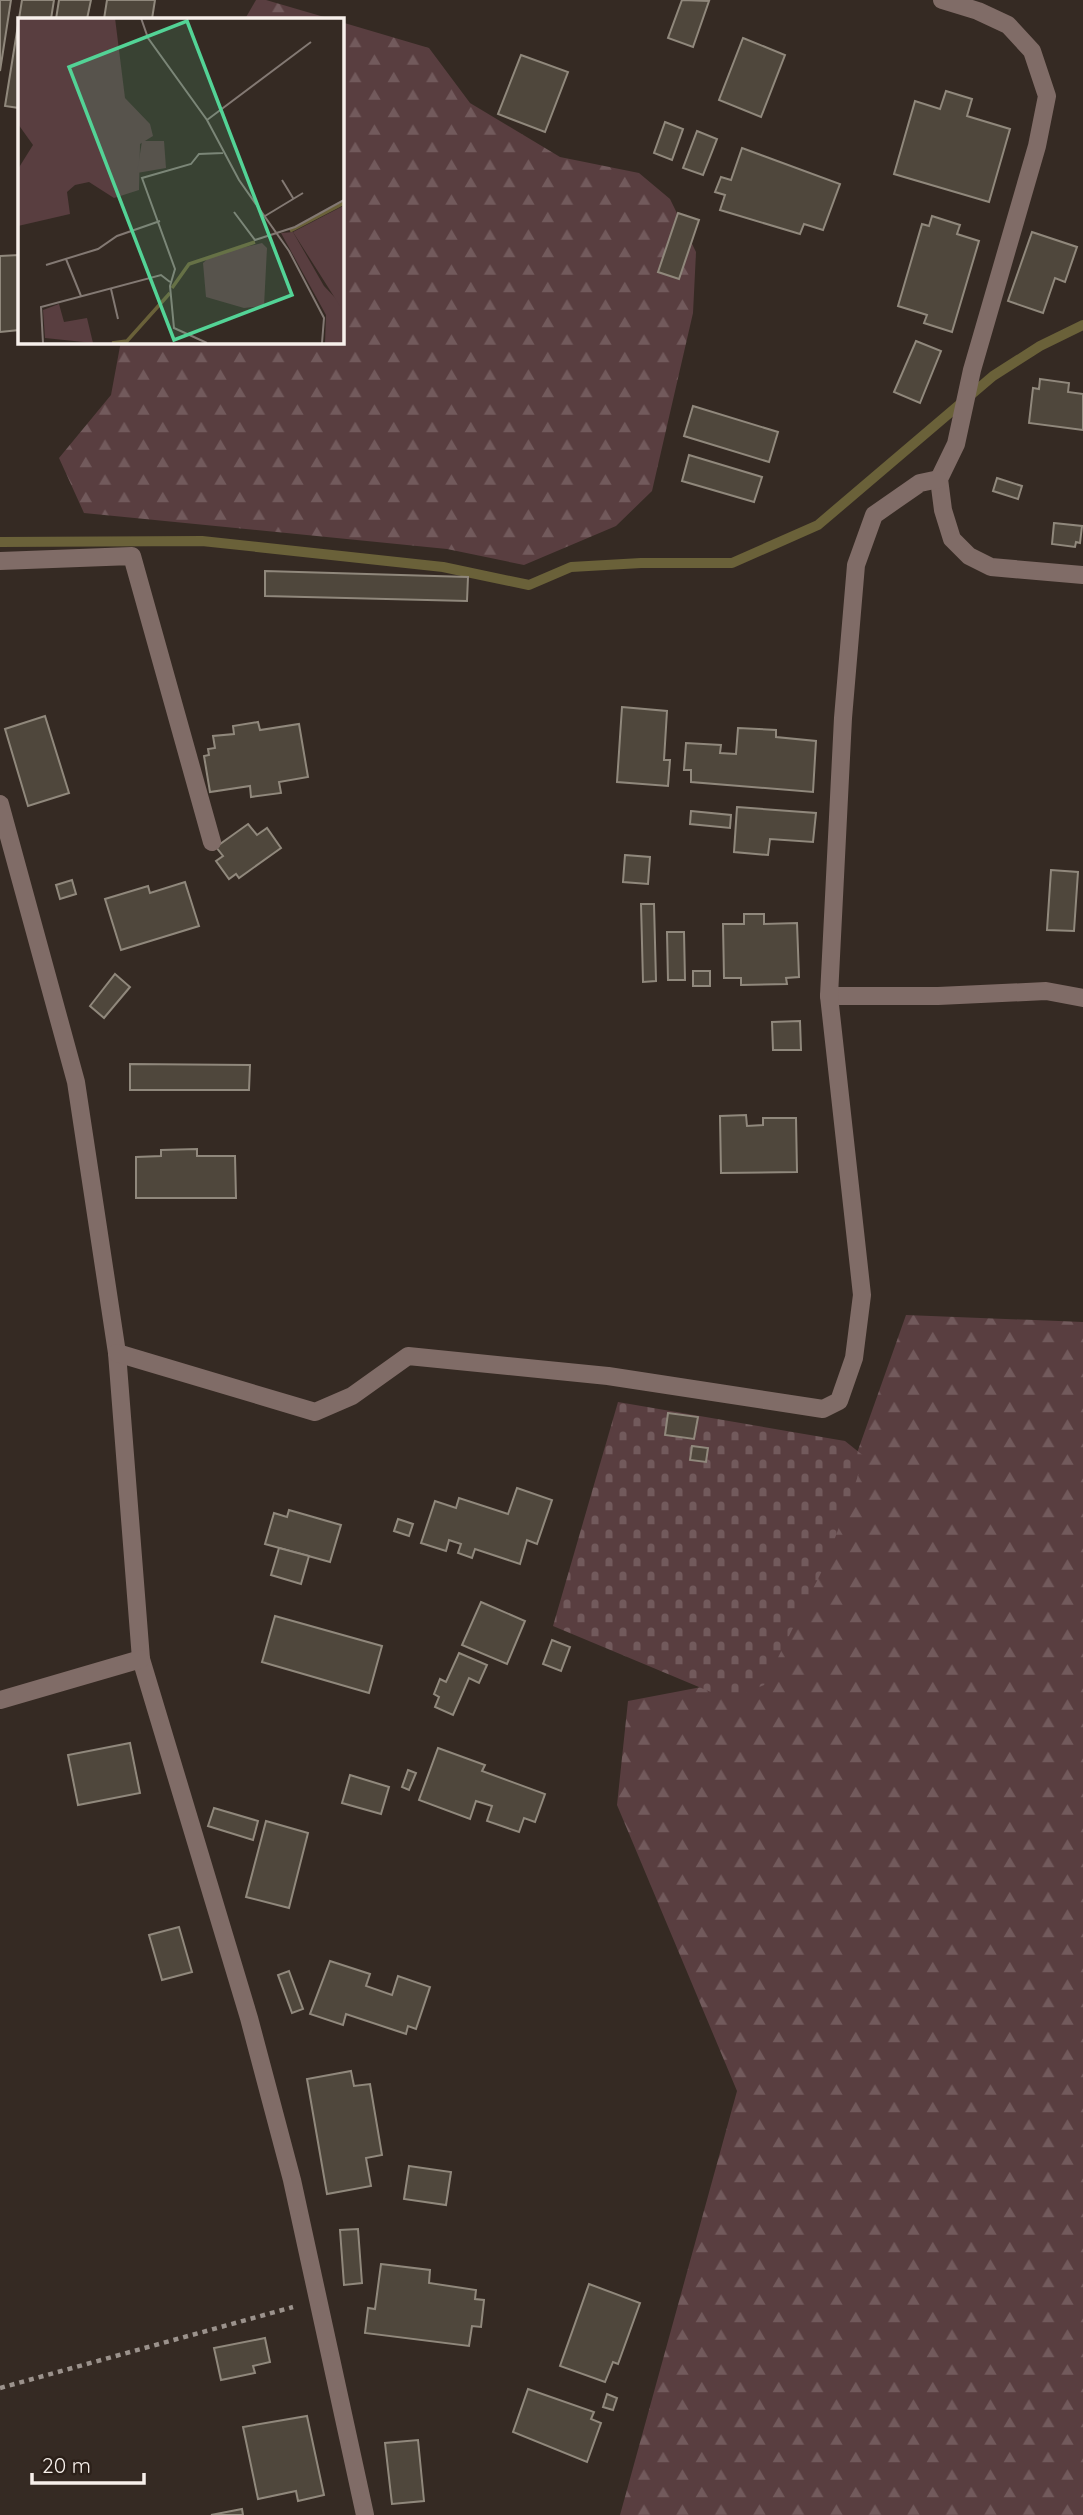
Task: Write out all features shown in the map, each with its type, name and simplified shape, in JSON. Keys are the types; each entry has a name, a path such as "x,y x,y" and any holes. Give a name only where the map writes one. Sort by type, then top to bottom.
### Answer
{"street":[{"path":"942,0 978,11 1008,25 1032,51 1047,96 1037,146 972,369 956,444 939,479 952,539 970,556 992,567 1083,575"},
{"path":"117,1353 315,1412 352,1396 408,1356 608,1376 823,1409 839,1401 854,1359 863,1295 829,996 844,718 856,565 874,514 920,483 939,479"},
{"path":"0,561 132,556 212,842"},
{"path":"0,804 76,1082 117,1353 141,1659 249,2018 292,2180 365,2515"},
{"path":"829,996 938,996 1046,991 1083,998"},
{"path":"0,1700 141,1659"}],"path":[{"path":"0,2388 319,2300"}],"green space":[{"path":"256,0 266,0 328,18 246,18"},
{"path":"343,23 429,48 470,103 560,157 639,173 670,199 696,252 693,313 652,491 616,526 524,565 447,549 84,513 59,458 111,395 121,343 343,343"},
{"path":"906,1315 1083,1322 1083,2515 620,2515 737,2091 617,1805 628,1701 754,1677 824,1546"},
{"path":"618,1402 845,1441 865,1457 825,1565 764,1685 730,1700 553,1626"}],"building":[{"path":"0,0 11,0 0,71"},
{"path":"22,0 54,0 51,18 19,18"},
{"path":"59,0 91,0 87,18 56,18"},
{"path":"107,0 155,0 152,18 104,18"},
{"path":"682,0 709,1 693,47 668,38"},
{"path":"18,25 18,108 5,106"},
{"path":"743,38 785,55 761,117 719,100"},
{"path":"521,55 568,72 545,132 498,114"},
{"path":"946,91 972,99 967,116 1010,129 989,202 894,174 915,101 940,109"},
{"path":"665,122 683,129 672,160 654,153"},
{"path":"697,131 717,139 703,175 683,168"},
{"path":"742,148 840,184 823,230 804,224 800,234 720,210 725,195 715,192 721,177 731,180"},
{"path":"678,213 699,220 679,279 658,272"},
{"path":"932,216 960,225 957,234 979,241 952,332 924,323 927,315 898,306 922,224 929,226"},
{"path":"1032,232 1077,247 1065,282 1055,278 1043,313 1008,301"},
{"path":"18,255 18,330 0,332 0,256"},
{"path":"916,341 941,351 920,403 894,392"},
{"path":"1040,379 1069,383 1068,392 1083,394 1083,430 1029,423 1033,388 1039,389"},
{"path":"693,406 778,432 769,462 684,436"},
{"path":"689,455 762,477 754,502 682,481"},
{"path":"997,478 1022,486 1018,499 993,491"},
{"path":"1054,523 1082,526 1080,543 1076,542 1075,547 1052,544"},
{"path":"265,571 468,577 467,601 265,596"},
{"path":"622,707 667,711 664,760 670,760 668,786 617,782"},
{"path":"45,716 69,793 28,806 5,729"},
{"path":"258,722 260,730 299,724 308,777 279,782 281,793 251,797 250,786 210,792 204,756 209,755 208,749 215,748 213,736 234,734 233,726"},
{"path":"738,728 776,730 776,737 816,741 813,792 691,782 691,770 684,770 686,743 721,745 720,753 736,754"},
{"path":"737,807 816,813 813,842 770,839 768,855 734,852"},
{"path":"691,811 731,815 730,828 690,824"},
{"path":"248,824 257,835 267,828 281,848 239,878 236,874 229,879 216,861 223,856 216,847"},
{"path":"625,855 650,857 648,884 623,882"},
{"path":"1051,870 1078,872 1074,931 1047,930"},
{"path":"72,880 76,894 60,899 56,885"},
{"path":"185,882 199,926 121,950 105,899 148,886 150,893"},
{"path":"641,904 654,904 656,981 643,982"},
{"path":"744,914 764,914 764,924 797,923 799,977 786,978 787,984 741,985 741,978 724,978 723,924 744,924"},
{"path":"667,932 684,932 685,980 668,980"},
{"path":"693,971 710,971 710,986 693,986"},
{"path":"115,974 130,987 104,1018 90,1006"},
{"path":"800,1021 801,1050 773,1050 772,1022"},
{"path":"130,1064 250,1065 249,1090 130,1090"},
{"path":"746,1115 747,1126 763,1125 763,1118 796,1118 797,1172 721,1173 720,1116"},
{"path":"197,1149 197,1156 235,1156 236,1198 136,1198 136,1157 161,1156 161,1150"},
{"path":"668,1413 698,1417 694,1439 665,1435"},
{"path":"692,1446 708,1448 706,1462 690,1460"},
{"path":"517,1488 552,1500 537,1544 527,1540 520,1564 475,1549 472,1558 458,1553 461,1544 449,1540 446,1551 421,1543 435,1501 456,1508 459,1498 508,1514"},
{"path":"289,1510 341,1525 330,1562 265,1544 274,1513 287,1517"},
{"path":"398,1519 413,1524 409,1536 394,1531"},
{"path":"279,1548 309,1556 301,1584 271,1575"},
{"path":"481,1602 525,1621 507,1664 462,1645"},
{"path":"275,1616 382,1646 369,1693 262,1662"},
{"path":"552,1640 570,1647 561,1671 543,1664"},
{"path":"459,1653 487,1665 479,1683 469,1678 453,1715 435,1707 439,1697 434,1694 440,1679 446,1682"},
{"path":"130,1743 140,1793 78,1805 68,1755"},
{"path":"438,1748 485,1765 482,1771 545,1794 535,1822 524,1818 519,1832 487,1821 492,1806 476,1801 470,1819 419,1800"},
{"path":"408,1770 416,1773 409,1790 402,1787"},
{"path":"350,1775 389,1787 381,1814 342,1803"},
{"path":"214,1808 258,1821 253,1840 208,1826"},
{"path":"266,1821 308,1833 289,1908 246,1897"},
{"path":"179,1927 192,1972 162,1980 149,1935"},
{"path":"330,1961 370,1974 366,1986 392,1995 398,1976 430,1987 416,2029 408,2026 406,2034 346,2014 343,2025 310,2014"},
{"path":"289,1971 303,2009 292,2013 278,1975"},
{"path":"351,2071 354,2086 370,2084 382,2155 366,2158 371,2186 327,2194 307,2079"},
{"path":"409,2166 451,2172 446,2205 404,2199"},
{"path":"358,2229 362,2283 344,2285 340,2230"},
{"path":"381,2264 430,2270 429,2283 476,2290 475,2299 484,2300 481,2327 472,2326 469,2346 365,2333 368,2308 375,2309"},
{"path":"589,2284 640,2303 618,2364 613,2362 605,2382 560,2366"},
{"path":"265,2338 270,2362 253,2366 255,2373 221,2380 214,2348"},
{"path":"528,2389 594,2412 591,2419 601,2423 587,2462 513,2432"},
{"path":"607,2394 617,2398 613,2410 603,2407"},
{"path":"307,2416 324,2495 298,2501 296,2491 258,2499 243,2427"},
{"path":"418,2440 424,2501 392,2504 385,2443"},
{"path":"242,2509 243,2515 211,2515"}],"waterway":[{"path":"0,542 202,541 443,567 529,585 571,567 641,563 732,563 818,525 993,376 1040,346 1083,325"}]}
